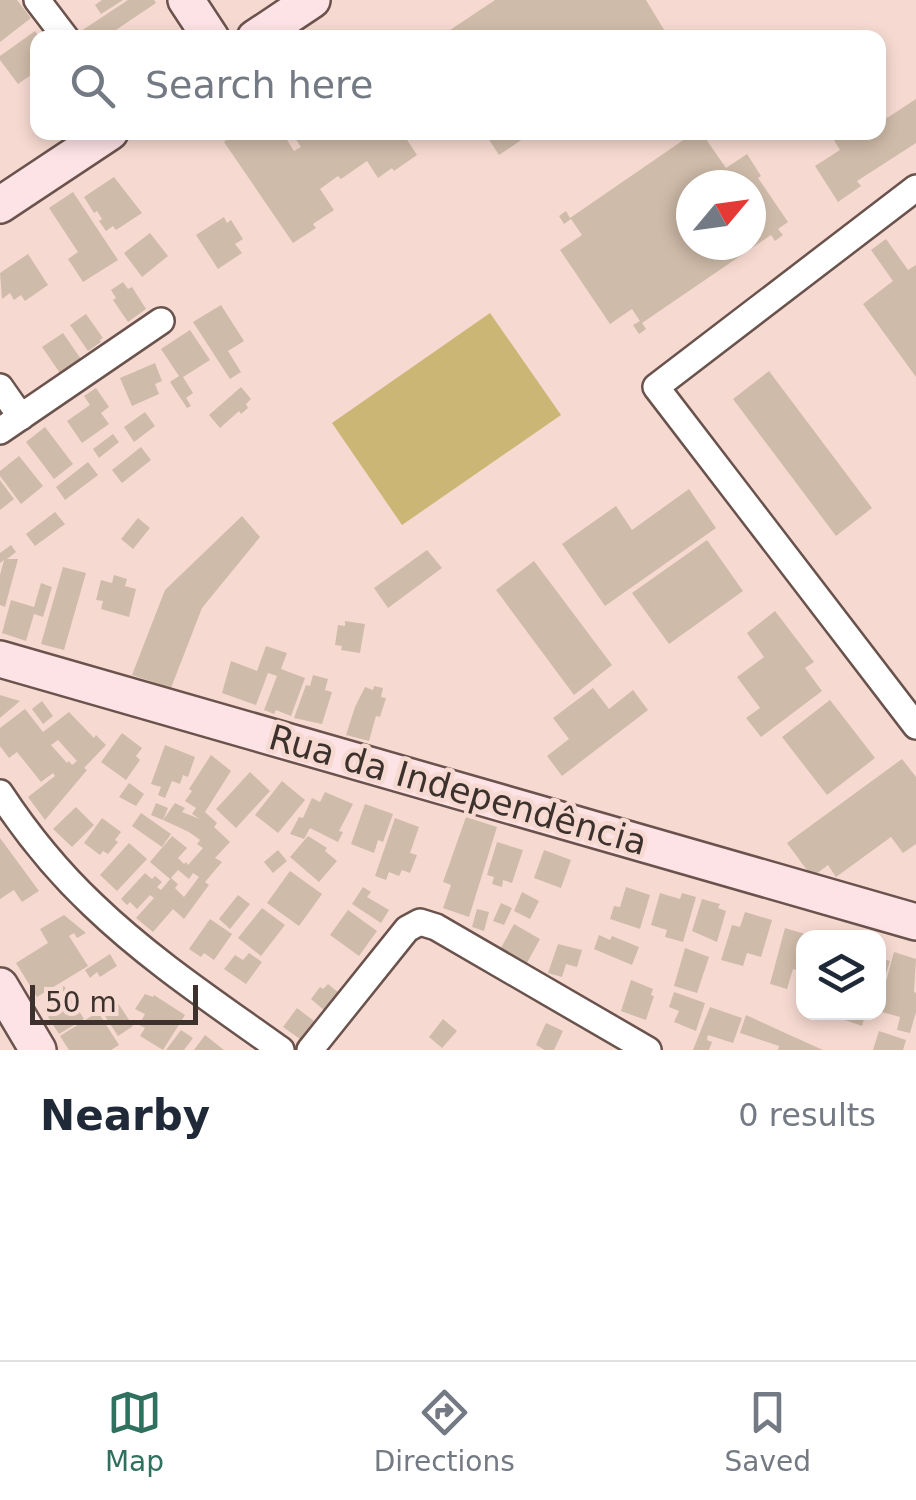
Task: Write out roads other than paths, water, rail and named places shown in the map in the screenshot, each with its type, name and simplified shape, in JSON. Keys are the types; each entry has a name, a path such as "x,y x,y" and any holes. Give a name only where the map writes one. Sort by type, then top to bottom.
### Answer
{"street":[{"path":"38,0 60,30"},
{"path":"186,0 207,30"},
{"path":"267,30 312,0"},
{"path":"0,205 98,140"},
{"path":"916,188 656,387 916,726"},
{"path":"0,386 10,424 161,321"},
{"name":"Rua da Independência","path":"0,659 916,922"},
{"path":"0,793 49,860 93,905 142,948 281,1050"},
{"path":"310,1050 407,929 420,922 436,927 648,1050"},
{"path":"0,986 38,1050"}]}
